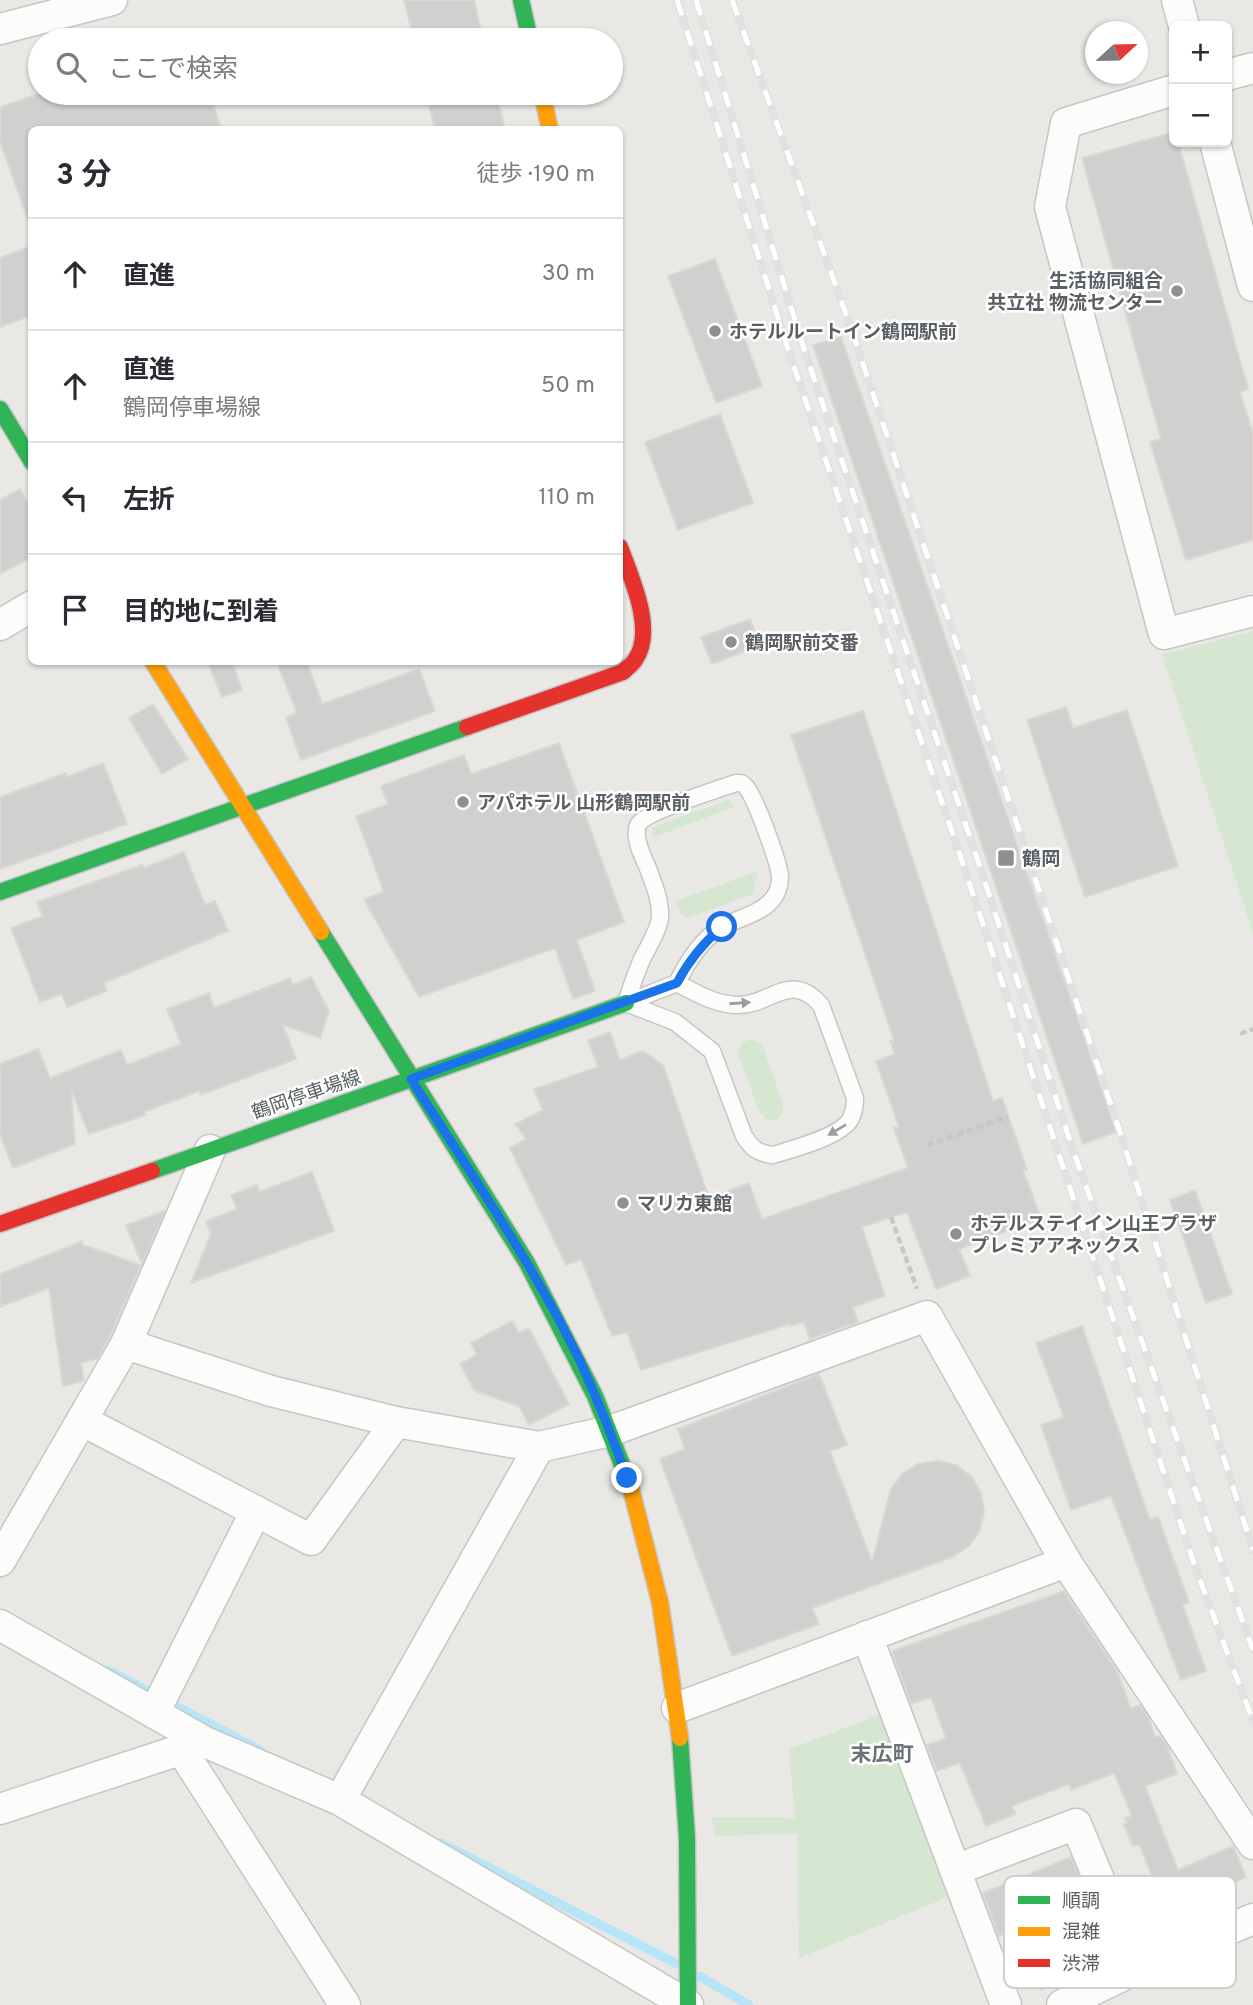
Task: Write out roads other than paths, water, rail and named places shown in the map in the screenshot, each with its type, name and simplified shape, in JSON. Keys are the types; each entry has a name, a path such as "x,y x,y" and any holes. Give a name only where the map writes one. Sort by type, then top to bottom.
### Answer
{"street":[{"path":"0,29 112,0"},
{"path":"521,0 527,28"},
{"path":"1177,0 1183,21"},
{"path":"1232,74 1253,68"},
{"path":"1169,92 1066,123 1050,208 1164,634 1253,611"},
{"path":"545,105 549,126"},
{"path":"1216,147 1253,286"},
{"path":"0,409 28,455"},
{"path":"0,892 612,677 631,667 639,654 643,634 641,609 623,556"},
{"path":"0,625 28,608"},
{"path":"155,665 527,1263 579,1360 610,1431 648,1549 677,1708 687,1816 688,2005"},
{"name":"鶴岡停車場線","path":"0,1224 626,1003"},
{"path":"0,1561 126,1345 210,1150"},
{"path":"126,1345 271,1391 396,1422 539,1447 610,1431 927,1316 1066,1562 1253,1844"},
{"path":"83,1420 311,1540 396,1422"},
{"path":"340,1800 539,1447"},
{"path":"154,1713 256,1511"},
{"path":"677,1708 1066,1562"},
{"path":"0,1625 154,1713 193,1745 340,1800 688,2005"},
{"path":"867,1636 1006,2005"},
{"path":"0,1809 193,1745"},
{"path":"193,1745 345,2005"},
{"path":"955,1870 1076,1824 1098,1876"},
{"path":"1236,1926 1253,1919"},
{"path":"1081,2001 1103,1988"}],"lane":[{"path":"741,783 754,803 778,866 778,890 772,901 761,909 722,927 703,943 687,963 677,983 626,1003 660,918 657,895 640,849 637,832 639,824 644,817 661,810 741,783"},
{"path":"626,1003 675,1022 712,1051 744,1136 751,1148 762,1154 773,1155 840,1131 849,1122 854,1111 855,1098 821,1005 813,996 802,990 790,989 747,1004 736,1005 701,996 677,983"}],"waterway":[{"path":"108,1670 260,1750"},
{"path":"441,1843 677,1964"},
{"path":"699,1976 749,2005"}],"railway":[{"path":"677,0 788,349 964,867 1195,1567 1253,1721"},
{"path":"696,0 803,346 1072,1147 1253,1650"},
{"path":"732,0 850,325 1120,1132 1253,1550"}],"place":[{"name":"生活協同組合 共立社 物流センター","path":"1177,291"},
{"name":"ホテルルートイン鶴岡駅前","path":"715,331"},
{"name":"鶴岡駅前交番","path":"731,642"},
{"name":"アパホテル 山形鶴岡駅前","path":"463,802"},
{"name":"鶴岡","path":"1006,858"},
{"name":"マリカ東館","path":"623,1203"},
{"name":"ホテルステイイン山王プラザ プレミアアネックス","path":"956,1234"}],"district":[{"name":"末広町","path":"882,1754"}]}
